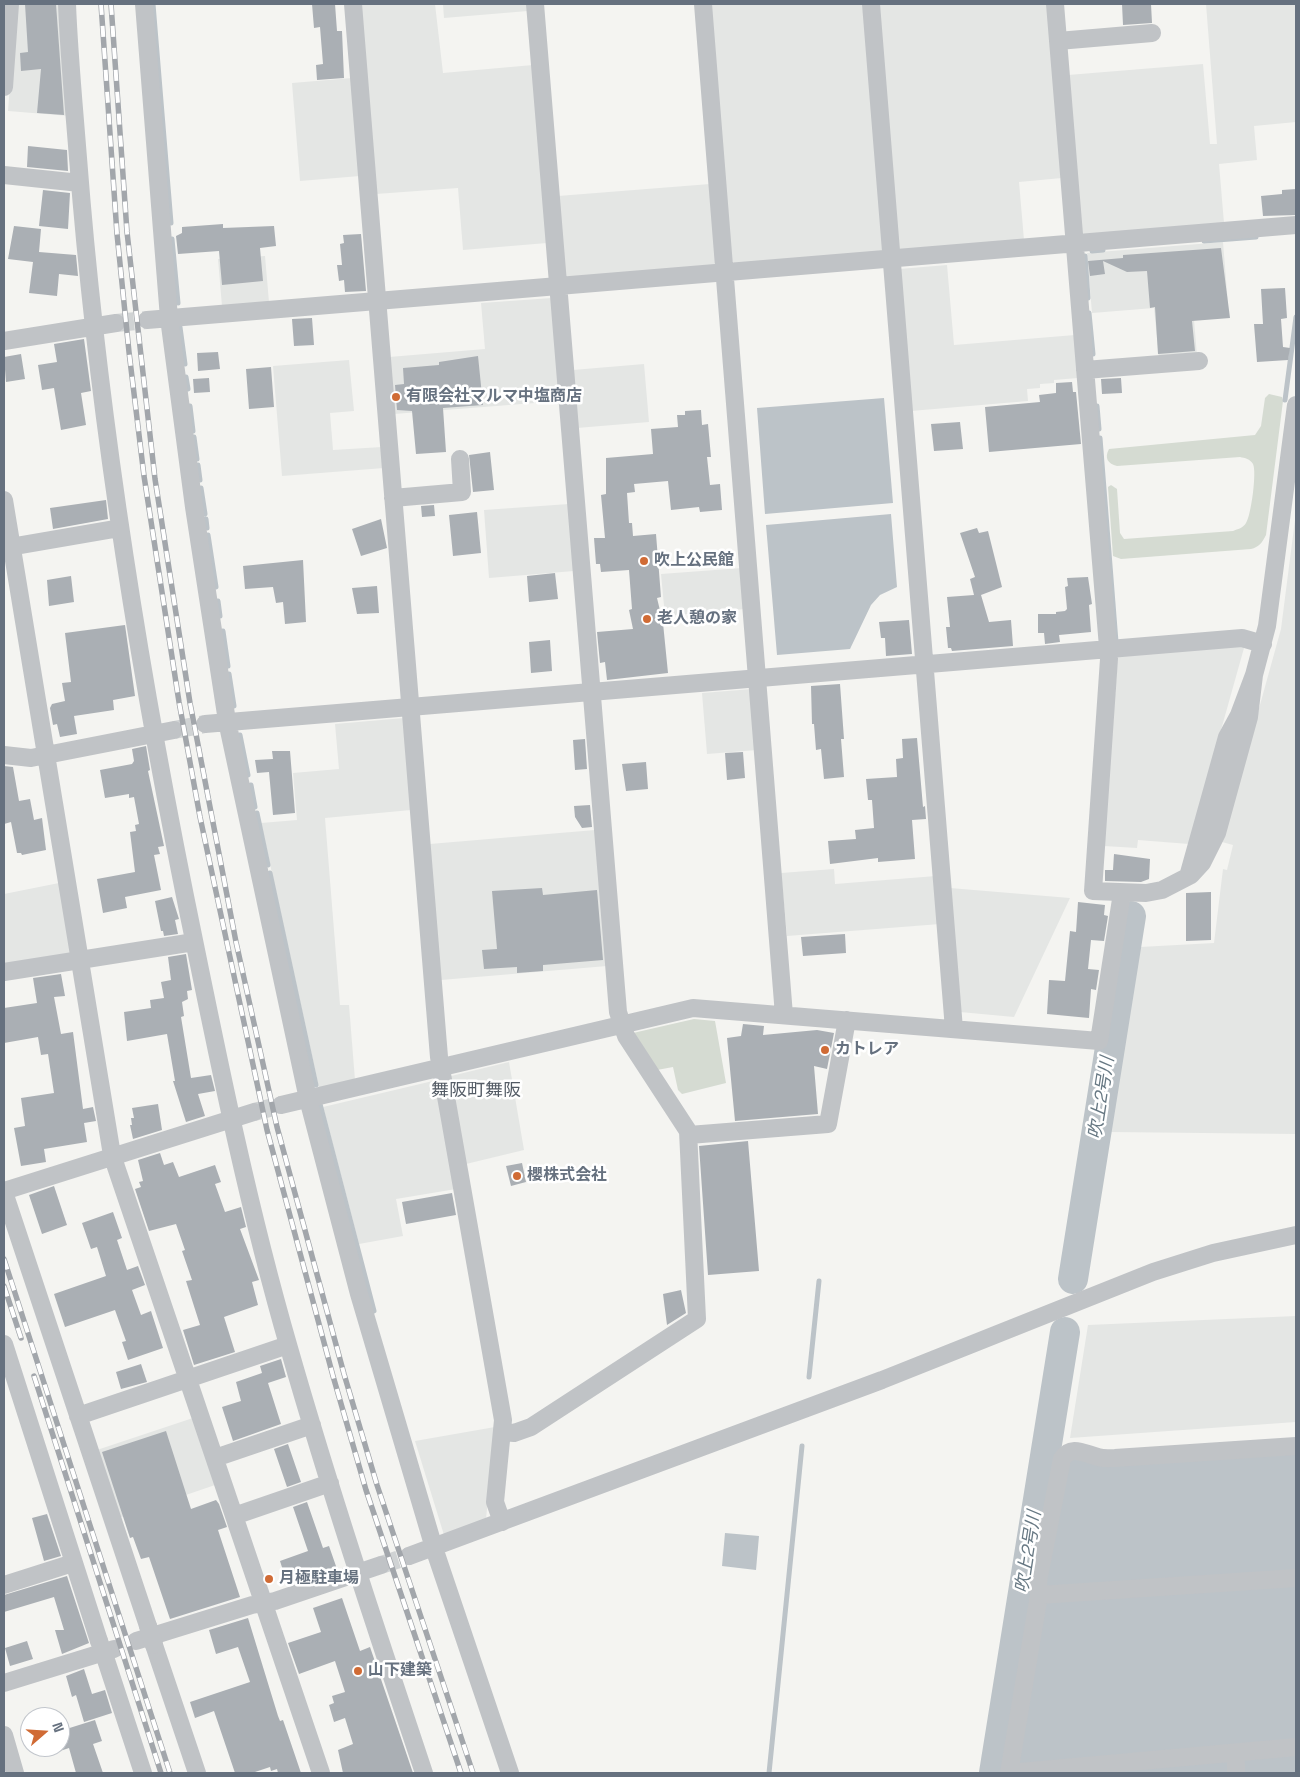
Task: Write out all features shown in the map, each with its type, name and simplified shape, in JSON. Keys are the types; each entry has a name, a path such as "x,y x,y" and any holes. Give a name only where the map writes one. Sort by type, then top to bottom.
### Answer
{"street":[{"path":"4,87 10,4"},
{"path":"67,4 92,325 120,528 152,734 230,1118 288,1345 357,1573 424,1773"},
{"path":"144,4 169,318 190,479 227,721 308,1099 367,1321 434,1548 510,1773"},
{"path":"353,4 410,706 442,1067 503,1420 495,1502 502,1522"},
{"path":"502,1432 514,1433 530,1427 697,1319 688,1131 626,1036 618,1012 535,4"},
{"path":"703,4 784,1015"},
{"path":"871,4 954,1029"},
{"path":"1055,4 1108,649 1093,891 1146,893 1162,890 1188,876 1227,737 1240,715 1268,626 1296,405"},
{"path":"1058,40 1152,33"},
{"path":"4,175 80,183"},
{"path":"148,320 1296,225"},
{"path":"4,340 92,325 116,323"},
{"path":"1085,370 1199,361"},
{"path":"393,498 462,492 460,459"},
{"path":"4,500 8,547 112,1155 321,1773"},
{"path":"8,547 120,528"},
{"path":"205,724 1242,638 1262,644"},
{"path":"4,756 29,758 174,730"},
{"path":"281,1105 693,1008 1099,1041 1122,893"},
{"path":"4,972 194,942"},
{"path":"688,1135 828,1124 847,1020"},
{"path":"197,1773 4,1191 112,1155 254,1112"},
{"path":"409,1556 889,1377 1152,1272 1213,1253 1296,1235"},
{"path":"4,1344 73,1563 106,1650 144,1773"},
{"path":"78,1416 288,1345"},
{"path":"215,1458 312,1425"},
{"path":"1296,1446 1115,1458 1100,1458 1076,1450 1070,1451 1062,1459 1038,1581 1039,1595 1009,1773 1296,1747"},
{"path":"234,1516 330,1483"},
{"path":"4,1584 73,1563"},
{"path":"136,1641 382,1565"},
{"path":"1039,1595 1296,1578"},
{"path":"4,1683 106,1650"},
{"path":"4,1735 15,1773"},
{"path":"1144,1773 1236,1769 1296,1759"}],"shaded area":[{"path":"16,4 62,4 70,116 8,111"},
{"path":"360,4 435,4 443,73 533,65 547,243 463,250 458,188 376,194"},
{"path":"443,4 528,4 528,11 444,18"},
{"path":"710,4 865,4 885,248 882,252 735,264 731,260"},
{"path":"877,4 1048,4 1062,178 1019,182 1024,240 901,250 897,247"},
{"path":"1206,4 1296,4 1296,122 1254,126 1257,160 1219,164 1224,223 1085,235 1081,232 1068,75 1203,64 1210,144 1217,144"},
{"path":"352,78 360,176 300,181 292,83"},
{"path":"710,184 717,261 713,265 565,278 558,196"},
{"path":"1223,242 1228,304 1193,307 1197,356 1159,359 1154,308 1092,313 1087,253"},
{"path":"265,256 269,302 222,306 218,259"},
{"path":"947,265 954,345 1075,335 1078,378 1054,380 1054,383 1040,384 1040,388 1027,389 1028,401 911,411 899,269"},
{"path":"552,298 560,401 394,414 389,357 485,349 481,303"},
{"path":"349,360 354,411 330,413 333,450 382,447 384,468 282,476 273,366"},
{"path":"644,364 649,422 577,428 573,370"},
{"path":"1269,394 1282,397 1283,401 1266,535 1260,544 1251,549 1121,559 1113,556 1108,487 1111,485 1117,489 1120,533 1124,539 1233,531 1243,526 1248,519 1253,494 1254,469 1250,461 1240,457 1117,466 1111,464 1108,460 1109,449 1255,435 1261,426 1265,398"},
{"path":"884,398 893,503 765,514 757,408"},
{"path":"569,504 574,571 489,578 484,510"},
{"path":"1296,512 1296,1134 1110,1132 1140,947 1214,943 1223,869 1227,870 1233,845 1222,842 1281,629"},
{"path":"891,514 897,587 880,595 871,605 850,649 777,655 766,525"},
{"path":"742,568 745,609 665,616 661,574"},
{"path":"1241,644 1244,648 1189,844 1138,840 1137,848 1104,846 1118,654"},
{"path":"752,689 757,750 707,754 702,693"},
{"path":"404,718 411,810 325,818 340,1005 349,1005 355,1080 319,1088 261,823 297,820 293,773 339,769 335,724"},
{"path":"595,830 607,966 441,980 430,844"},
{"path":"834,869 835,884 936,876 940,924 787,936 781,873"},
{"path":"59,883 71,952 68,957 4,967 4,894"},
{"path":"950,888 1070,898 1014,1017 960,1012"},
{"path":"1135,947 1139,952 1091,1251 1085,1256 1081,1249 1129,951"},
{"path":"694,1019 715,1021 726,1083 682,1094 678,1090 673,1067 657,1070 633,1033"},
{"path":"509,1062 524,1150 466,1164 451,1076"},
{"path":"437,1080 456,1189 396,1199 403,1236 359,1244 323,1107"},
{"path":"1296,1316 1296,1422 1070,1438 1088,1325"},
{"path":"193,1418 215,1485 116,1519 94,1451"},
{"path":"495,1427 486,1519 444,1535 415,1441"},
{"path":"1296,1444 1296,1773 1007,1773 1059,1458"},
{"path":"725,1533 759,1536 756,1570 722,1566"}],"building":[{"path":"25,4 56,4 64,115 37,113 41,69 21,71 20,53 28,52"},
{"path":"312,4 335,4 337,31 342,31 344,78 317,80 316,65 323,64 320,27 314,28"},
{"path":"1122,4 1151,4 1152,23 1123,25"},
{"path":"28,146 67,150 68,171 27,167"},
{"path":"1296,189 1296,215 1263,216 1261,196 1282,194 1282,190"},
{"path":"43,190 70,193 68,229 39,226"},
{"path":"223,224 223,228 274,226 276,246 260,248 263,281 222,285 219,251 178,254 176,236 182,233 182,227"},
{"path":"14,226 41,229 39,252 76,255 78,276 59,274 57,296 29,293 33,262 8,259"},
{"path":"361,234 366,291 345,292 344,280 339,281 337,265 342,265 340,244 344,243 343,235"},
{"path":"1221,248 1230,318 1192,321 1195,351 1158,354 1155,307 1150,308 1147,271 1127,272 1103,261 1105,274 1090,276 1088,261 1123,258 1123,255"},
{"path":"1285,288 1287,318 1281,319 1283,347 1290,348 1288,360 1257,362 1254,324 1263,324 1261,289"},
{"path":"312,318 314,345 294,346 292,319"},
{"path":"84,339 91,391 81,393 86,425 61,430 54,388 42,390 38,365 57,362 54,344"},
{"path":"218,352 220,369 198,371 197,353"},
{"path":"21,354 25,379 6,382 4,357"},
{"path":"478,356 483,405 443,408 446,452 416,454 412,411 397,410 395,385 404,384 403,368 439,365 439,362"},
{"path":"271,367 274,407 249,409 246,369"},
{"path":"209,378 210,392 194,393 193,379"},
{"path":"1121,378 1122,393 1102,394 1101,379"},
{"path":"1072,382 1073,392 1076,392 1081,444 989,452 985,407 1040,402 1039,395 1056,393 1056,383"},
{"path":"701,410 702,425 708,424 711,457 707,457 710,485 720,484 722,510 700,512 699,507 671,510 668,481 634,484 635,492 627,493 629,523 632,523 633,536 656,534 661,597 657,598 663,623 668,673 607,680 605,662 600,663 597,632 633,629 629,610 632,609 629,570 601,572 600,564 596,564 594,538 605,538 601,495 606,494 606,458 653,454 651,429 678,427 677,415 685,415 685,411"},
{"path":"960,422 963,449 934,451 931,424"},
{"path":"490,452 494,490 473,492 469,455"},
{"path":"106,500 108,519 53,529 50,508"},
{"path":"434,505 435,516 422,517 421,506"},
{"path":"477,512 481,553 453,556 449,515"},
{"path":"381,519 387,548 361,556 352,529"},
{"path":"977,528 979,533 988,531 1002,587 981,595 989,622 1011,620 1013,646 952,651 951,648 948,648 946,627 950,627 947,597 974,595 970,579 975,577 960,533"},
{"path":"303,560 306,622 285,624 283,602 276,603 273,587 245,589 243,566"},
{"path":"555,573 558,599 529,602 527,576"},
{"path":"71,576 74,602 49,606 47,580"},
{"path":"1088,577 1092,604 1089,605 1091,632 1059,635 1060,642 1045,644 1044,633 1038,633 1038,614 1056,614 1056,612 1065,611 1067,609 1065,587 1068,586 1067,578"},
{"path":"377,586 379,613 357,614 352,588"},
{"path":"909,620 912,654 886,656 885,638 881,638 879,622"},
{"path":"125,625 135,696 113,700 114,710 74,716 77,734 60,737 57,724 53,725 50,708 52,704 65,701 62,683 71,682 65,633"},
{"path":"550,640 552,671 531,673 529,642"},
{"path":"840,684 844,739 841,739 844,777 824,779 821,749 816,750 814,724 812,724 811,686"},
{"path":"917,738 923,807 925,806 926,819 912,820 915,859 878,862 878,858 830,864 828,841 856,839 855,830 874,828 872,800 868,800 866,779 897,777 896,759 903,758 902,739"},
{"path":"585,739 587,769 575,770 573,740"},
{"path":"146,746 150,770 148,771 164,846 158,847 160,854 154,855 161,890 125,897 127,908 103,913 97,879 135,872 130,832 136,831 135,825 139,824 134,797 129,798 129,794 105,798 100,770 132,764 134,761 132,749"},
{"path":"272,751 290,751 295,813 273,815 269,772 257,773 255,760 273,759"},
{"path":"743,752 745,778 727,780 725,753"},
{"path":"646,762 648,789 626,791 622,764"},
{"path":"4,766 13,767 19,801 30,799 34,820 42,818 46,850 22,855 17,853 11,822 4,824"},
{"path":"590,805 592,827 582,828 575,817 574,806"},
{"path":"1114,854 1150,859 1149,879 1141,882 1105,881 1105,870 1113,870"},
{"path":"542,888 543,895 597,890 603,960 543,965 543,971 517,973 517,967 484,969 482,950 497,949 492,891"},
{"path":"1211,892 1211,940 1186,941 1186,893"},
{"path":"172,897 179,919 175,920 178,934 164,936 163,931 161,931 155,901"},
{"path":"1078,902 1105,905 1104,915 1108,916 1104,941 1091,940 1088,969 1099,970 1096,990 1091,989 1089,1018 1047,1014 1049,980 1065,981 1070,931 1076,932"},
{"path":"845,934 846,953 803,956 801,937"},
{"path":"186,954 192,990 187,991 188,999 182,1002 184,1016 181,1017 191,1078 211,1075 215,1091 198,1094 205,1116 186,1122 173,1081 175,1081 167,1034 127,1041 124,1012 151,1008 150,1000 164,998 161,982 171,980 168,957"},
{"path":"61,974 65,996 54,997 61,1034 73,1032 83,1109 93,1107 96,1121 84,1123 87,1142 44,1149 46,1162 21,1166 14,1128 25,1126 21,1098 54,1093 48,1054 41,1055 38,1037 4,1043 4,1008 37,1003 33,978"},
{"path":"743,1024 764,1026 763,1035 817,1030 834,1033 827,1069 814,1066 818,1114 735,1121 727,1038 741,1036"},
{"path":"158,1104 162,1130 133,1139 130,1125 132,1125 131,1118 134,1118 132,1108"},
{"path":"748,1141 759,1271 708,1275 699,1146"},
{"path":"160,1153 164,1165 173,1162 179,1177 215,1165 221,1182 215,1184 225,1212 241,1207 246,1227 240,1229 259,1280 252,1282 258,1305 224,1317 235,1352 194,1365 183,1330 200,1325 186,1281 192,1280 182,1251 185,1250 176,1224 149,1231 135,1189 141,1187 139,1182 143,1181 138,1160"},
{"path":"522,1163 526,1182 511,1186 506,1166"},
{"path":"54,1186 67,1225 42,1234 29,1195"},
{"path":"452,1193 456,1215 406,1224 402,1202"},
{"path":"113,1212 122,1238 117,1240 127,1270 138,1266 145,1285 132,1290 141,1315 151,1311 163,1348 128,1360 122,1342 126,1341 115,1310 65,1327 54,1294 106,1276 97,1247 91,1249 82,1223"},
{"path":"681,1290 686,1313 667,1325 663,1294"},
{"path":"281,1359 286,1377 268,1383 281,1424 233,1441 222,1407 241,1401 236,1382 262,1373 260,1366"},
{"path":"141,1364 147,1382 121,1389 116,1372"},
{"path":"166,1431 191,1509 216,1500 219,1504 227,1527 218,1530 240,1597 170,1619 149,1557 141,1559 133,1537 130,1538 102,1452"},
{"path":"288,1444 301,1482 287,1487 274,1449"},
{"path":"307,1502 323,1548 329,1546 337,1569 287,1583 280,1561 308,1551 293,1507"},
{"path":"47,1514 61,1556 44,1561 32,1518"},
{"path":"67,1576 89,1643 62,1654 55,1630 64,1630 54,1597 4,1612 4,1595"},
{"path":"342,1598 360,1651 370,1647 413,1773 343,1773 338,1750 353,1744 345,1718 334,1722 329,1705 334,1703 332,1696 345,1692 335,1661 299,1674 288,1643 321,1632 313,1608"},
{"path":"248,1618 278,1716 280,1721 283,1720 301,1773 278,1773 277,1769 271,1771 270,1767 252,1773 235,1773 214,1711 195,1718 190,1702 250,1682 238,1647 216,1654 209,1630"},
{"path":"27,1641 33,1659 10,1666 5,1648"},
{"path":"84,1669 92,1694 105,1690 112,1713 84,1722 76,1695 72,1697 66,1676"},
{"path":"95,1720 102,1741 93,1744 103,1773 76,1773 70,1752 70,1728"}],"waterway":[{"path":"153,4 171,223"},
{"path":"1204,241 1256,237"},
{"path":"172,239 178,303"},
{"path":"1092,251 1103,250"},
{"path":"1085,256 1088,298"},
{"path":"1089,313 1093,354"},
{"path":"1285,400 1296,317"},
{"path":"180,327 185,364"},
{"path":"186,377 188,389"},
{"path":"190,406 193,431"},
{"path":"1097,406 1099,429"},
{"path":"194,437 197,459"},
{"path":"1100,438 1116,642"},
{"path":"198,465 200,480"},
{"path":"201,488 205,514"},
{"path":"206,519 207,528"},
{"path":"208,535 216,587"},
{"path":"218,601 220,616"},
{"path":"223,631 228,666"},
{"path":"229,674 234,706"},
{"path":"240,735 248,775"},
{"path":"251,785 255,807"},
{"path":"257,813 268,865"},
{"path":"270,873 316,1085"},
{"name":"吹上2号川","path":"1073,1279 1131,916"},
{"path":"320,1104 374,1311"},
{"path":"809,1377 819,1281"},
{"name":"吹上2号川","path":"994,1773 1065,1332"},
{"path":"769,1773 802,1446"}],"tunnel":[{"path":"116,323 147,320"},
{"path":"174,730 205,724"},
{"path":"254,1112 281,1105"},
{"path":"381,1565 409,1556"}],"railway":[{"path":"101,4 117,234 144,476 179,702 200,817 267,1130 333,1376 366,1490 461,1773"},
{"path":"111,4 127,232 155,479 190,703 236,942 277,1127 344,1374 377,1485 473,1773"},
{"path":"4,1259 170,1773"},
{"path":"4,1286 21,1338"},
{"path":"34,1376 161,1773"}],"place":[{"name":"有限会社マルマ中塩商店","path":"396,397"},
{"name":"吹上公民館","path":"644,561"},
{"name":"老人憩の家","path":"647,619"},
{"name":"カトレア","path":"825,1050"},
{"name":"櫻株式会社","path":"517,1176"},
{"name":"月極駐車場","path":"269,1579"},
{"name":"山下建築","path":"358,1671"}],"district":[{"name":"舞阪町舞阪","path":"476,1091"}]}
